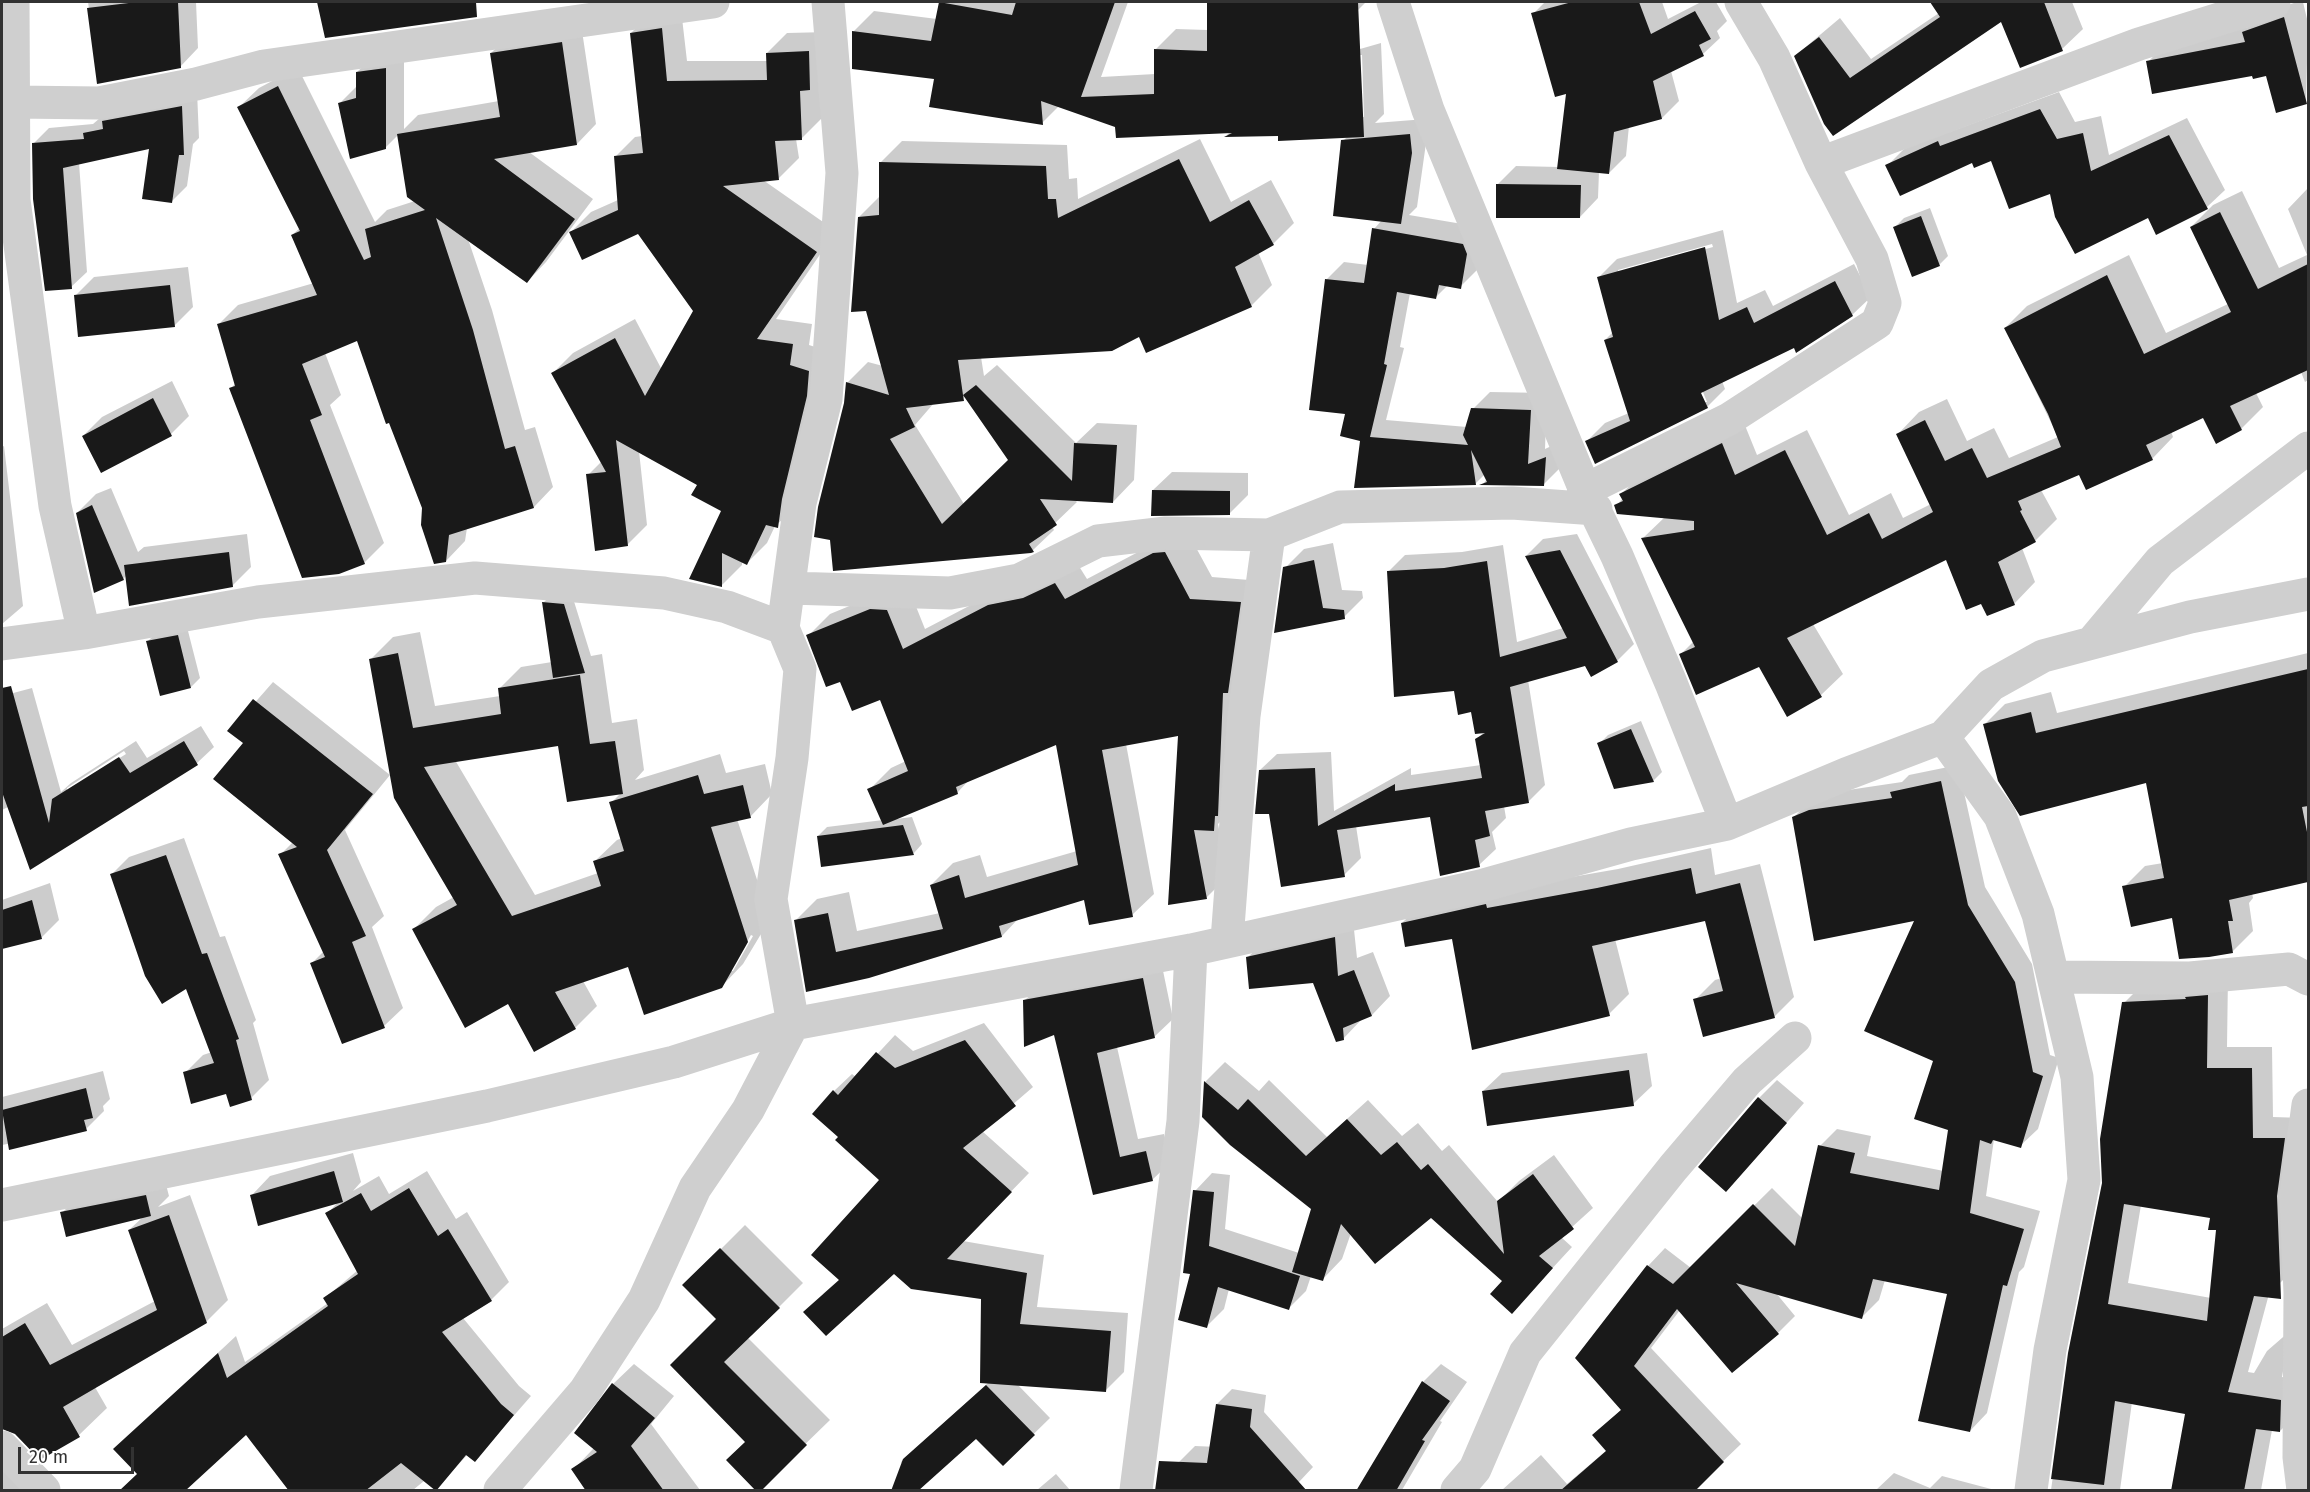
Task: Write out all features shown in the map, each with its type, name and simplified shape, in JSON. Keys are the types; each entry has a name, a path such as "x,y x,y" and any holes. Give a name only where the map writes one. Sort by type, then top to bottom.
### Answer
{"street":[{"path":"13,2 14,200 55,506 84,633"},
{"path":"15,102 99,103 196,84 264,66 713,2"},
{"path":"500,1491 585,1391 644,1300 695,1188 747,1110 793,1024 771,899 792,758 800,669 783,628 800,503 826,399 842,173 828,2"},
{"path":"1393,2 1428,110 1591,500 1671,683 1727,824"},
{"path":"790,588 950,593 1019,580 1098,541 1166,533 1269,536 1340,507 1591,500 1729,419 1877,323 1886,303 1872,259 1821,163 1774,58 1741,2"},
{"path":"1821,163 2139,44 2274,2"},
{"path":"2093,641 2160,561 2308,448"},
{"path":"1227,940 1244,716 1269,536"},
{"path":"2,644 84,633 258,602 475,578 664,593 728,607 783,628"},
{"path":"2,1205 487,1106 674,1062 793,1024 1191,950 1227,940 1484,885 1631,843 1727,824 1845,774 1943,737 1991,685 2043,656 2190,617 2308,594"},
{"path":"1943,737 2000,816 2038,914 2077,1077 2084,1180 2050,1350 2031,1491"},
{"path":"1136,1491 1183,1121 1191,950"},
{"path":"2054,977 2190,978 2289,969 2308,979"},
{"path":"1474,1484 1525,1353 1673,1168 1747,1081 1795,1038"},
{"path":"2303,1491 2299,1457 2300,1293 2296,1195 2308,1105"},
{"path":"2,1447 44,1491"}],"building":[{"path":"137,2 178,2 181,68 97,84 87,8"},
{"path":"317,2 476,2 477,17 325,38"},
{"path":"939,2 1012,15 1016,2 1115,2 1081,97 1154,94 1154,49 1207,51 1207,2 1358,2 1364,137 1278,141 1278,136 1224,137 1232,133 1116,138 1115,127 1041,101 1043,125 929,107 934,79 852,69 852,31 931,41"},
{"path":"1572,2 1639,2 1651,34 1695,11 1711,39 1699,45 1704,56 1653,81 1662,119 1614,132 1609,174 1557,169 1566,94 1555,97 1531,13"},
{"path":"1930,2 2044,2 2063,51 2020,68 2001,22 1833,136 1824,124 1794,56 1819,37 1850,78 1940,17"},
{"path":"2284,17 2307,104 2276,113 2266,76 2253,79 2252,76 2152,94 2146,61 2245,42 2242,32"},
{"path":"662,28 667,81 767,80 766,53 809,51 810,90 800,91 802,140 775,141 779,180 723,186 817,252 757,339 793,344 790,365 809,371 807,396 782,499 778,528 766,525 747,565 722,553 722,587 689,579 721,511 691,495 697,485 616,440 628,546 595,551 586,474 606,472 551,373 615,338 645,396 693,311 638,234 582,260 569,232 618,210 614,156 643,153 630,33"},
{"path":"562,42 577,145 494,159 575,219 527,283 436,218 473,330 505,449 515,446 534,508 449,535 446,562 434,564 421,525 422,508 389,423 386,424 357,341 302,364 322,415 310,420 365,564 339,574 302,578 229,388 235,386 217,324 317,295 291,235 300,231 237,107 278,86 364,260 371,257 365,229 425,210 407,197 397,134 500,117 490,53"},
{"path":"386,68 386,149 350,159 338,103 356,98 356,72"},
{"path":"182,106 184,155 179,155 172,203 142,199 149,149 63,168 72,289 45,291 33,199 32,143 84,139 83,133 103,129 102,121"},
{"path":"2040,109 2057,139 2083,133 2091,171 2169,135 2208,209 2156,235 2148,218 2075,254 2055,217 2050,194 2009,209 1991,161 1974,168 1972,163 1900,196 1885,165 1938,141 1940,146"},
{"path":"1410,134 1412,153 1401,224 1333,216 1341,140"},
{"path":"1179,159 1210,222 1249,200 1274,245 1235,267 1252,307 1146,353 1139,337 1112,351 958,360 963,395 976,385 1072,481 1074,443 1117,445 1113,503 1040,499 1057,525 1029,544 1034,552 1031,553 833,571 830,540 814,537 818,507 844,403 846,382 889,395 866,311 851,312 858,217 879,215 879,162 1046,166 1048,199 1056,199 1058,218","holes":["963,395 1008,460 942,524 890,439 915,427 906,408 964,401"]},
{"path":"1496,184 1581,185 1580,218 1496,218"},
{"path":"2220,212 2258,289 2308,264 2308,370 2230,406 2242,430 2216,444 2203,418 2146,445 2153,460 2086,490 2079,475 2018,501 2022,510 2020,511 2036,542 1998,562 2015,605 1987,616 1981,604 1966,610 1946,560 1787,638 1822,697 1787,717 1759,667 1696,695 1679,654 1695,647 1641,538 1694,530 1694,521 1617,514 1614,505 1623,501 1619,494 1722,443 1735,475 1785,450 1827,535 1869,513 1882,539 1933,512 1896,434 1925,420 1945,461 1972,448 1987,478 2061,447 2048,414 2004,328 2107,275 2144,354 2231,312 2190,227"},
{"path":"1921,216 1940,266 1912,277 1893,227"},
{"path":"1372,228 1463,244 1467,254 1461,289 1439,285 1436,299 1397,292 1384,364 1387,365 1370,437 1468,445 1463,435 1471,408 1531,410 1528,464 1546,457 1544,486 1479,485 1487,482 1471,450 1476,485 1354,488 1360,441 1340,436 1345,414 1309,410 1325,279 1364,283"},
{"path":"1705,247 1719,320 1747,307 1754,323 1835,281 1853,316 1796,353 1794,348 1701,393 1708,408 1595,464 1585,441 1630,421 1604,340 1613,337 1597,277"},
{"path":"170,285 175,327 78,337 74,295"},
{"path":"153,398 172,436 101,473 82,436"},
{"path":"1152,490 1230,491 1230,515 1151,516"},
{"path":"92,505 124,580 94,593 76,513"},
{"path":"1560,550 1618,662 1591,677 1585,666 1510,687 1529,803 1485,811 1490,836 1475,840 1480,867 1440,876 1430,817 1337,830 1345,877 1281,887 1269,814 1255,814 1259,770 1315,768 1318,826 1395,784 1395,791 1482,778 1475,739 1485,733 1475,734 1471,712 1458,715 1454,691 1394,697 1387,571 1444,568 1487,561 1500,657 1567,638 1525,556"},
{"path":"229,552 233,587 129,606 124,565"},
{"path":"1165,552 1190,599 1241,602 1228,693 1223,693 1218,816 1215,816 1214,831 1194,830 1207,899 1168,905 1178,736 1102,750 1133,917 1089,925 1084,900 999,926 1002,937 869,978 806,992 794,920 828,913 836,952 943,929 930,885 959,875 965,898 1078,865 1056,745 956,787 958,794 883,825 867,789 908,771 880,700 852,711 840,682 826,687 806,635 870,609 887,610 903,649 988,605 1023,598 1055,583 1065,599 1153,553"},
{"path":"1314,560 1323,608 1344,610 1345,619 1274,633 1283,567"},
{"path":"542,602 564,604 585,673 553,678"},
{"path":"178,635 191,688 160,696 146,641"},
{"path":"398,653 413,728 501,714 498,688 580,675 590,744 615,741 623,794 567,802 558,746 424,767 512,916 601,886 593,861 624,851 609,802 698,775 704,794 743,785 751,818 711,827 748,942 722,988 644,1015 628,967 555,992 576,1029 534,1052 508,1004 465,1028 412,929 457,905 394,798 369,659"},
{"path":"2308,669 2308,806 2302,807 2308,837 2308,882 2229,900 2233,921 2228,921 2233,953 2179,959 2172,918 2131,927 2122,886 2164,878 2146,783 2020,816 1998,781 1983,724 2031,712 2036,733"},
{"path":"11,686 49,823 52,799 119,757 130,773 184,741 198,765 30,870 2,792 2,688"},
{"path":"253,699 373,794 327,850 366,936 352,942 385,1028 342,1044 310,963 325,957 278,854 297,847 213,779 243,743 227,731"},
{"path":"1631,729 1654,782 1614,789 1597,743"},
{"path":"1941,781 1968,905 2015,982 2033,1072 2043,1076 2021,1148 1993,1140 1991,1144 1980,1140 1970,1213 2024,1229 2007,1286 2003,1285 1970,1432 1918,1421 1947,1294 1873,1279 1862,1319 1736,1283 1779,1334 1732,1373 1677,1309 1634,1366 1724,1462 1695,1491 1560,1491 1606,1451 1592,1435 1621,1410 1575,1358 1647,1265 1673,1284 1753,1204 1795,1246 1818,1145 1855,1153 1850,1173 1939,1190 1948,1130 1914,1119 1933,1061 1864,1031 1914,921 1814,941 1792,817 1809,810 1892,798 1890,792"},
{"path":"903,825 914,855 821,867 817,836"},
{"path":"166,855 202,954 207,953 239,1039 236,1040 252,1100 230,1107 226,1094 191,1104 183,1072 214,1063 186,989 162,1004 145,976 110,874"},
{"path":"1691,868 1696,894 1740,883 1775,1018 1703,1037 1693,999 1723,991 1705,921 1592,946 1610,1016 1472,1050 1452,939 1405,947 1401,923 1486,904 1487,908"},
{"path":"32,900 42,939 2,949 2,910"},
{"path":"1335,937 1338,976 1354,970 1372,1016 1343,1028 1344,1040 1336,1042 1313,983 1249,989 1246,957"},
{"path":"1143,978 1155,1038 1097,1053 1120,1157 1146,1151 1153,1181 1093,1195 1054,1035 1024,1047 1023,1000"},
{"path":"2208,995 2207,1068 2252,1068 2253,1138 2285,1138 2277,1196 2281,1299 2254,1296 2228,1392 2281,1400 2280,1432 2256,1429 2244,1491 2171,1491 2185,1414 2115,1401 2104,1485 2051,1479 2068,1353 2102,1183 2100,1139 2122,1002 2186,999 2185,997","holes":["2124,1204 2210,1218 2208,1230 2216,1230 2207,1321 2108,1304"]},
{"path":"965,1040 1016,1106 963,1148 1012,1192 947,1259 1027,1273 1020,1324 1111,1331 1106,1392 980,1383 981,1299 911,1289 894,1274 826,1336 803,1312 839,1280 811,1255 879,1180 835,1140 838,1137 812,1114 833,1090 838,1095 876,1052 895,1068"},
{"path":"1629,1070 1634,1106 1487,1126 1482,1091"},
{"path":"1204,1081 1238,1110 1248,1099 1306,1156 1347,1119 1381,1155 1397,1142 1421,1170 1428,1164 1504,1254 1497,1201 1533,1174 1574,1229 1539,1256 1553,1268 1512,1314 1490,1294 1502,1281 1431,1218 1375,1264 1341,1224 1323,1281 1292,1272 1311,1209 1230,1145 1202,1117"},
{"path":"86,1088 93,1118 84,1120 87,1131 9,1150 2,1110"},
{"path":"1758,1097 1787,1123 1726,1192 1698,1167"},
{"path":"334,1171 343,1202 258,1226 250,1195"},
{"path":"409,1188 438,1236 448,1229 492,1301 442,1332 501,1404 514,1415 475,1462 466,1455 436,1491 401,1463 365,1491 289,1491 246,1435 185,1491 119,1491 137,1474 113,1449 218,1353 227,1378 328,1306 323,1298 358,1274 325,1213 361,1193 371,1211"},
{"path":"1193,1190 1214,1192 1209,1246 1300,1276 1289,1310 1218,1287 1207,1328 1178,1320 1190,1274 1183,1273"},
{"path":"146,1195 151,1216 66,1237 60,1212"},
{"path":"169,1215 207,1323 63,1407 80,1437 40,1460 15,1434 2,1429 2,1337 25,1323 50,1365 157,1310 128,1230"},
{"path":"720,1248 780,1308 724,1362 807,1445 761,1491 756,1491 726,1460 745,1442 670,1365 716,1319 682,1285"},
{"path":"1422,1381 1450,1401 1422,1440 1425,1441 1396,1491 1356,1491"},
{"path":"612,1383 655,1418 631,1446 664,1491 586,1491 571,1469 597,1452 574,1433"},
{"path":"986,1385 1035,1435 1003,1466 976,1439 918,1491 891,1491 903,1459"},
{"path":"1216,1404 1252,1409 1250,1427 1307,1491 1155,1491 1159,1461 1207,1463"}]}
